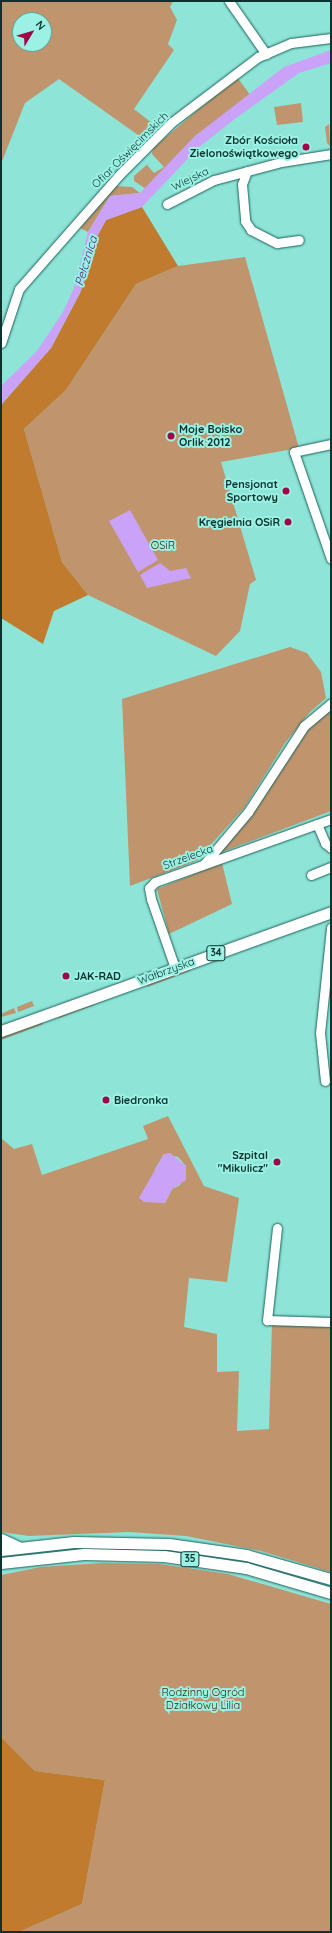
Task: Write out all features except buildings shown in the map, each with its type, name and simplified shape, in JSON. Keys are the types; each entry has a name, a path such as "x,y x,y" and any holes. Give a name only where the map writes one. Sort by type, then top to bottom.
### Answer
{"main road":[{"name":"Wałbrzyska","path":"1,1031 331,912"},
{"path":"1,1539 19,1547"},
{"name":"35","path":"1,1550 19,1547 99,1541 169,1544 246,1555 331,1579"},
{"name":"35","path":"1,1563 84,1554 164,1556 246,1568 331,1593"}],"street":[{"path":"229,1 266,54"},
{"name":"Ofiar Oświęcimskich","path":"1,342 19,289 120,174 172,122 266,54 311,38 331,38"},
{"name":"Wiejska","path":"167,204 214,180 247,171 331,154"},
{"path":"247,171 242,184 245,221 251,230 277,243 300,240"},
{"path":"331,444 294,452 331,560"},
{"path":"205,863 248,812 304,726 331,703"},
{"name":"Strzelecka","path":"175,968 149,888 205,863 331,819"},
{"path":"317,824 325,843 331,848"},
{"path":"311,875 331,867"},
{"path":"325,1081 320,1033 331,928"},
{"path":"277,1228 267,1320 331,1322"}],"green space":[{"path":"1,1 173,1 170,7 177,20 168,44 174,50 134,109 157,127 145,140 59,79 25,103 1,164"},
{"path":"237,77 251,96 195,136 146,189 134,181 134,176 151,161 147,165 154,173 164,167 152,154 153,148"},
{"path":"301,103 303,122 277,125 274,107"},
{"path":"329,124 331,147 327,143 325,127"},
{"path":"116,186 132,187 140,193 110,196 88,232 80,228"},
{"name":"OSiR","path":"245,257 299,448 221,462 256,580 250,584 240,631 216,656 88,595 62,562 24,429 66,390 136,284 178,266"},
{"path":"290,647 307,653 321,672 326,698 310,712 285,743 244,808 196,861 130,886 122,699"},
{"path":"331,706 331,811 211,856 306,727"},
{"path":"222,863 232,904 169,934 157,889"},
{"path":"187,969 190,971 147,987 148,983"},
{"path":"32,1001 34,1006 18,1012 17,1007"},
{"path":"92,1004 94,1005 57,1019 62,1014"},
{"path":"14,1008 16,1013 1,1017 1,1014"},
{"path":"41,1022 44,1024 1,1040 1,1037"},
{"path":"168,1116 204,1186 239,1198 227,1282 189,1278 184,1327 217,1334 217,1372 239,1371 237,1431 269,1429 272,1323 331,1325 331,1572 261,1551 186,1536 129,1532 29,1536 1,1532 1,1138 14,1149 32,1144 42,1175 148,1139 143,1126","holes":["164,1154 178,1157 186,1166 180,1185 172,1189 165,1203 154,1200 155,1169"]},
{"name":"Rodzinny Ogród Działkowy Lilia","path":"103,1563 160,1564 228,1574 331,1604 331,1932 19,1932 82,1904 105,1780 35,1771 1,1737 1,1575 41,1567"}],"shaded area":[{"path":"142,207 178,266 136,284 66,390 24,429 62,562 88,595 54,611 43,644 1,618 1,405 51,348 80,293 94,255 93,244 106,220"},
{"path":"1,1737 35,1771 105,1780 82,1904 19,1932 1,1932"}],"water":[{"name":"Pełcznica","path":"331,50 331,63 299,73 236,118 198,148 142,207 106,220 93,244 94,255 80,293 51,348 1,405 1,386 37,351 63,312 74,288 88,232 110,196 140,193 195,136 284,67"},
{"path":"130,510 158,560 138,572 109,521"},
{"path":"160,563 170,571 186,568 191,578 147,588 140,575"},
{"path":"170,1153 186,1166 186,1180 172,1189 165,1203 144,1202 139,1198 164,1154"}],"place":[{"name":"Zbór Kościoła Zielonoświątkowego","path":"306,147"},
{"name":"Moje Boisko Orlik 2012","path":"171,436"},
{"name":"Pensjonat Sportowy","path":"286,491"},
{"name":"Kręgielnia OSiR","path":"288,522"},
{"name":"JAK-RAD","path":"66,976"},
{"name":"Biedronka","path":"106,1100"},
{"name":"Szpital \"Mikulicz\"","path":"277,1162"}]}
